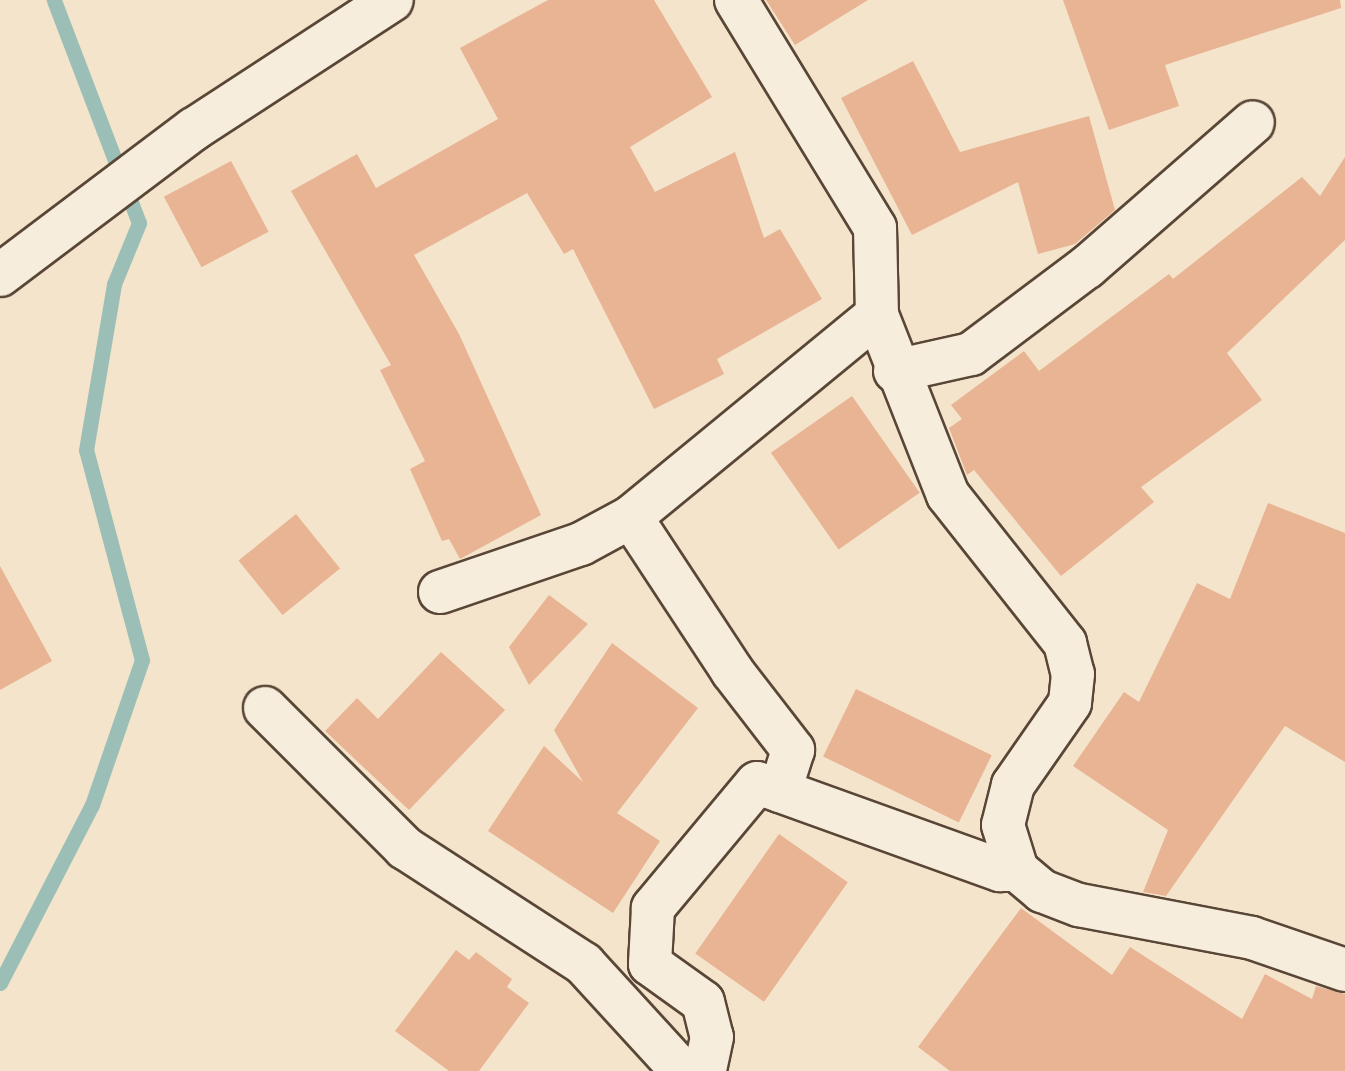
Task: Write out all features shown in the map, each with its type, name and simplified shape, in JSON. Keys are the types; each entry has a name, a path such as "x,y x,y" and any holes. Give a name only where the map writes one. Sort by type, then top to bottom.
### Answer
{"street":[{"path":"0,275 194,129 392,0"},
{"path":"736,0 875,228 876,315 895,371 948,496 1065,642 1073,674 1070,702 1013,785 1003,825 1016,870 1042,891 1078,904 1252,938 1345,970"},
{"path":"895,371 971,354 1087,267 1253,122"},
{"path":"440,592 581,544 631,517 876,315"},
{"path":"631,517 732,671 794,750 780,791"},
{"path":"265,708 405,848 584,964 682,1071"},
{"path":"704,1071 712,1037 703,1002 650,964 653,908 757,783 1000,870 1016,870"}],"building":[{"path":"548,0 654,0 712,97 630,147 655,192 735,152 764,238 780,229 822,299 717,359 724,374 654,409 573,249 564,254 527,193 414,255 459,334 541,515 460,559 449,539 442,541 410,469 425,461 380,370 391,365 291,191 357,154 376,188 498,119 460,48"},
{"path":"766,0 868,0 795,45"},
{"path":"1063,0 1340,0 1341,8 1165,65 1179,106 1109,130"},
{"path":"913,61 960,152 1089,116 1115,210 1075,244 1038,254 1018,182 912,235 841,98"},
{"path":"1345,157 1345,240 1227,353 1262,400 1141,487 1154,502 1061,576 974,470 967,475 949,428 962,419 951,405 1024,351 1039,371 1169,274 1173,279 1302,177 1320,196"},
{"path":"231,161 269,232 201,267 164,197"},
{"path":"852,396 920,493 839,549 771,453"},
{"path":"1268,503 1345,533 1345,762 1285,726 1166,896 1143,892 1168,830 1073,766 1124,692 1139,702 1197,583 1230,599"},
{"path":"296,514 340,568 283,615 238,561"},
{"path":"0,566 52,661 0,690"},
{"path":"549,595 588,624 529,685 509,647"},
{"path":"612,643 698,708 617,813 660,841 613,913 488,831 544,746 583,782 554,730"},
{"path":"441,652 505,710 409,810 325,731 357,698 378,719"},
{"path":"856,689 992,755 959,823 823,756"},
{"path":"779,834 848,882 764,1002 695,954"},
{"path":"1021,908 1112,975 1130,947 1242,1019 1265,974 1312,999 1316,986 1345,994 1345,1071 950,1071 918,1047"},
{"path":"456,950 469,960 476,952 512,979 507,987 529,1003 479,1071 449,1071 395,1031"}],"waterway":[{"path":"0,983 92,805 142,660 86,450 114,284 139,223 54,0"}]}
